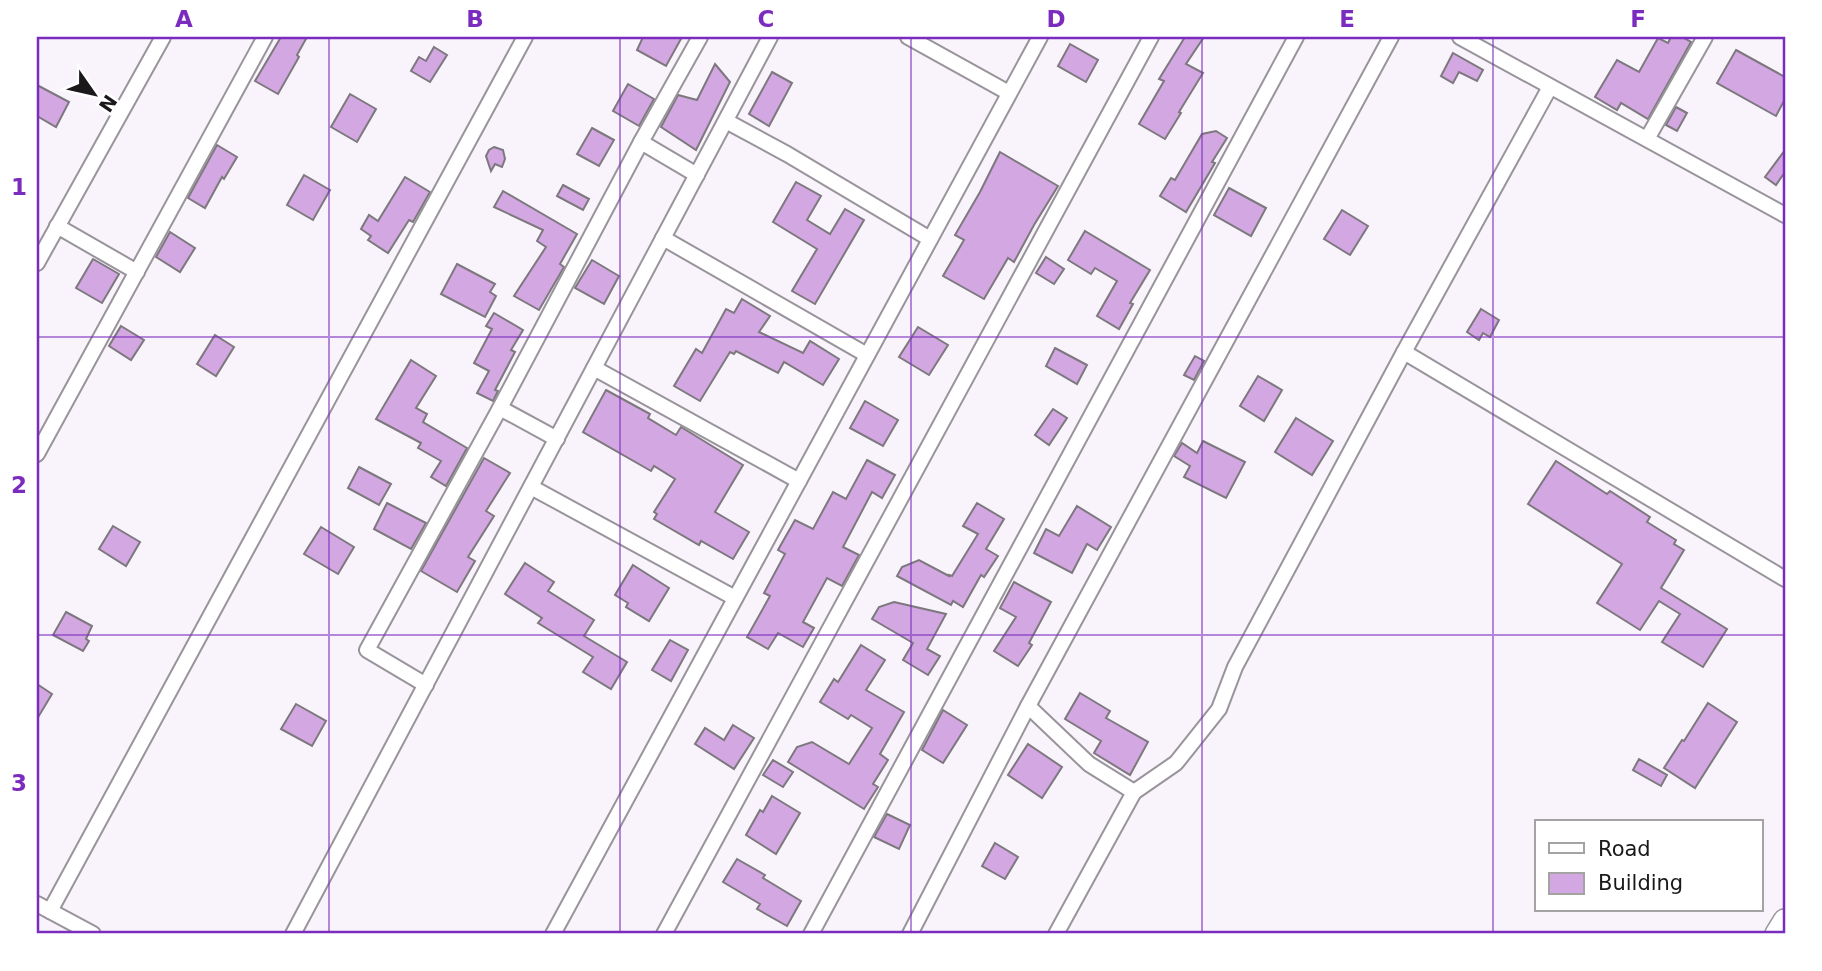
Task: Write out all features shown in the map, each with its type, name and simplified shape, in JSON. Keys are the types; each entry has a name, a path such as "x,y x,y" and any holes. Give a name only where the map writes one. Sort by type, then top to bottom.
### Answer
{"highway":[{"path":"1777,934 1785,920"}],"street":[{"path":"37,262 163,37"},
{"path":"37,454 265,37"},
{"path":"93,934 43,907 525,37"},
{"path":"426,685 367,650 700,37"},
{"path":"293,934 770,37"},
{"path":"908,37 1009,93"},
{"path":"553,934 1040,37"},
{"path":"664,934 1151,37"},
{"path":"811,934 1296,37"},
{"path":"910,934 1028,706 1391,37"},
{"path":"1460,37 1785,215"},
{"path":"1647,139 1705,37"},
{"path":"1056,934 1134,792 1176,763 1219,709 1235,667 1550,87"},
{"path":"726,121 930,239"},
{"path":"641,142 697,175"},
{"path":"57,226 137,272"},
{"path":"663,238 867,355"},
{"path":"1404,352 1785,579"},
{"path":"594,368 799,481"},
{"path":"500,408 557,439"},
{"path":"531,487 735,598"},
{"path":"1028,706 1089,764 1134,792"}],"building":[{"path":"281,37 307,37 278,94 255,81"},
{"path":"643,37 682,37 666,66 637,50"},
{"path":"1185,37 1204,37 1186,64 1203,73 1165,139 1139,124 1164,81 1159,79"},
{"path":"1671,37 1682,37 1691,42 1648,119 1621,103 1617,110 1595,97 1617,60 1639,72 1658,38 1668,43"},
{"path":"1070,44 1098,60 1086,82 1058,66"},
{"path":"434,47 447,55 430,82 411,71 419,57 426,61"},
{"path":"1736,50 1785,77 1785,99 1776,116 1717,83"},
{"path":"1453,53 1483,70 1477,81 1459,72 1453,83 1441,76"},
{"path":"715,64 730,82 696,150 661,127 678,95 697,100"},
{"path":"772,72 792,83 769,126 749,114"},
{"path":"628,84 654,99 639,126 613,111"},
{"path":"37,85 69,102 56,127 37,116"},
{"path":"350,94 376,109 357,142 331,127"},
{"path":"1676,107 1687,113 1677,131 1666,125"},
{"path":"592,128 614,140 599,166 577,154"},
{"path":"1216,131 1227,138 1186,212 1160,196 1171,178 1175,180 1202,134"},
{"path":"217,145 237,157 205,208 188,198"},
{"path":"494,147 503,150 505,159 502,167 495,164 491,171 486,156"},
{"path":"1785,150 1785,172 1776,185 1765,177"},
{"path":"1000,152 1058,186 1014,262 1008,258 984,299 943,276 964,240 955,235"},
{"path":"304,175 330,190 313,220 287,205"},
{"path":"405,177 430,192 413,222 409,220 388,253 368,240 371,236 361,229 369,215 378,221"},
{"path":"796,182 821,196 807,220 830,234 845,209 864,220 815,304 792,291 817,249 773,222"},
{"path":"563,185 589,199 583,210 557,196"},
{"path":"1229,188 1266,208 1251,236 1214,215"},
{"path":"503,191 577,234 560,264 564,267 539,310 514,296 546,247 537,241 543,230 494,207"},
{"path":"1342,210 1368,226 1350,255 1324,239"},
{"path":"1085,231 1150,270 1130,303 1133,304 1119,329 1097,316 1117,281 1095,268 1091,274 1068,260"},
{"path":"170,232 195,248 180,272 156,257"},
{"path":"1046,257 1064,269 1054,284 1036,273"},
{"path":"93,259 119,274 102,303 76,288"},
{"path":"592,260 619,276 604,304 575,288"},
{"path":"457,264 495,284 490,292 496,296 485,317 441,294"},
{"path":"742,299 770,316 759,332 803,353 810,341 839,359 823,385 784,362 778,373 736,351 734,354 730,352 700,401 674,386 696,349 702,353 726,309 734,313"},
{"path":"1481,309 1499,320 1490,337 1483,333 1479,340 1467,332"},
{"path":"494,313 523,330 511,350 515,352 495,390 498,391 493,401 477,393 489,371 474,363 492,329 486,326"},
{"path":"121,326 144,340 131,360 109,346"},
{"path":"918,327 948,345 929,375 899,357"},
{"path":"215,335 234,347 216,376 197,364"},
{"path":"1055,348 1087,365 1077,384 1046,366"},
{"path":"1195,356 1204,361 1194,380 1184,375"},
{"path":"411,360 436,376 416,408 427,414 423,422 467,448 446,486 431,477 441,461 418,448 421,443 376,419"},
{"path":"1258,376 1282,390 1264,421 1240,406"},
{"path":"606,390 650,414 648,418 676,435 681,427 743,465 715,512 749,532 733,559 701,541 699,545 654,519 657,514 654,512 675,479 654,466 651,471 583,432"},
{"path":"865,401 898,420 883,446 850,428"},
{"path":"1053,409 1067,418 1049,445 1035,435"},
{"path":"1296,418 1333,441 1312,475 1275,452"},
{"path":"1203,441 1245,462 1226,498 1184,477 1190,466 1174,456 1182,443 1197,453"},
{"path":"484,458 510,473 486,511 494,516 468,557 475,561 457,592 421,571"},
{"path":"867,460 895,475 882,498 872,492 843,547 859,555 842,586 827,578 803,622 814,628 803,647 778,633 768,649 747,637 770,596 764,593 785,554 778,550 795,520 813,529 833,492 846,499"},
{"path":"1556,461 1607,494 1610,491 1650,517 1647,522 1676,540 1674,544 1684,550 1661,588 1727,629 1703,667 1662,642 1680,614 1659,601 1640,630 1597,603 1622,564 1528,504"},
{"path":"359,467 391,484 379,505 348,488"},
{"path":"387,503 426,523 411,549 374,529"},
{"path":"977,503 1004,519 986,549 998,556 984,577 981,575 963,607 953,601 951,605 897,576 902,567 919,560 952,576 978,534 963,526"},
{"path":"1077,506 1111,527 1097,550 1087,544 1072,573 1034,553 1046,529 1059,536"},
{"path":"113,526 140,542 126,566 99,549"},
{"path":"321,527 354,547 338,574 304,554"},
{"path":"525,563 554,582 548,591 594,620 584,636 627,662 611,689 583,672 593,657 538,623 542,618 505,594"},
{"path":"633,565 669,588 649,621 626,607 628,603 615,595"},
{"path":"1014,582 1051,602 1029,643 1032,645 1018,666 994,651 1016,617 1000,608"},
{"path":"894,602 946,614 927,649 940,656 928,675 903,660 913,643 872,619 879,607"},
{"path":"66,612 92,626 86,639 89,641 83,651 53,635"},
{"path":"670,640 688,650 671,681 652,670"},
{"path":"861,645 885,660 866,690 904,712 880,754 888,760 873,784 878,787 864,809 788,762 797,747 812,742 849,764 872,728 851,715 848,719 820,702 834,679 838,682"},
{"path":"37,684 52,694 37,719"},
{"path":"1080,693 1110,711 1106,718 1148,742 1130,775 1094,753 1101,741 1065,719"},
{"path":"1708,703 1737,722 1695,788 1664,768"},
{"path":"296,704 326,721 312,746 281,729"},
{"path":"943,710 967,725 943,763 922,750"},
{"path":"733,725 754,738 734,769 695,744 705,728 724,740"},
{"path":"1028,744 1062,767 1042,798 1008,775"},
{"path":"1639,759 1667,775 1661,786 1633,770"},
{"path":"773,760 793,772 783,787 763,775"},
{"path":"772,796 800,813 776,854 746,835 760,810 763,812"},
{"path":"887,814 910,825 899,849 874,837"},
{"path":"995,843 1018,857 1005,879 982,866"},
{"path":"737,859 801,901 787,926 757,909 760,904 723,882"}]}
